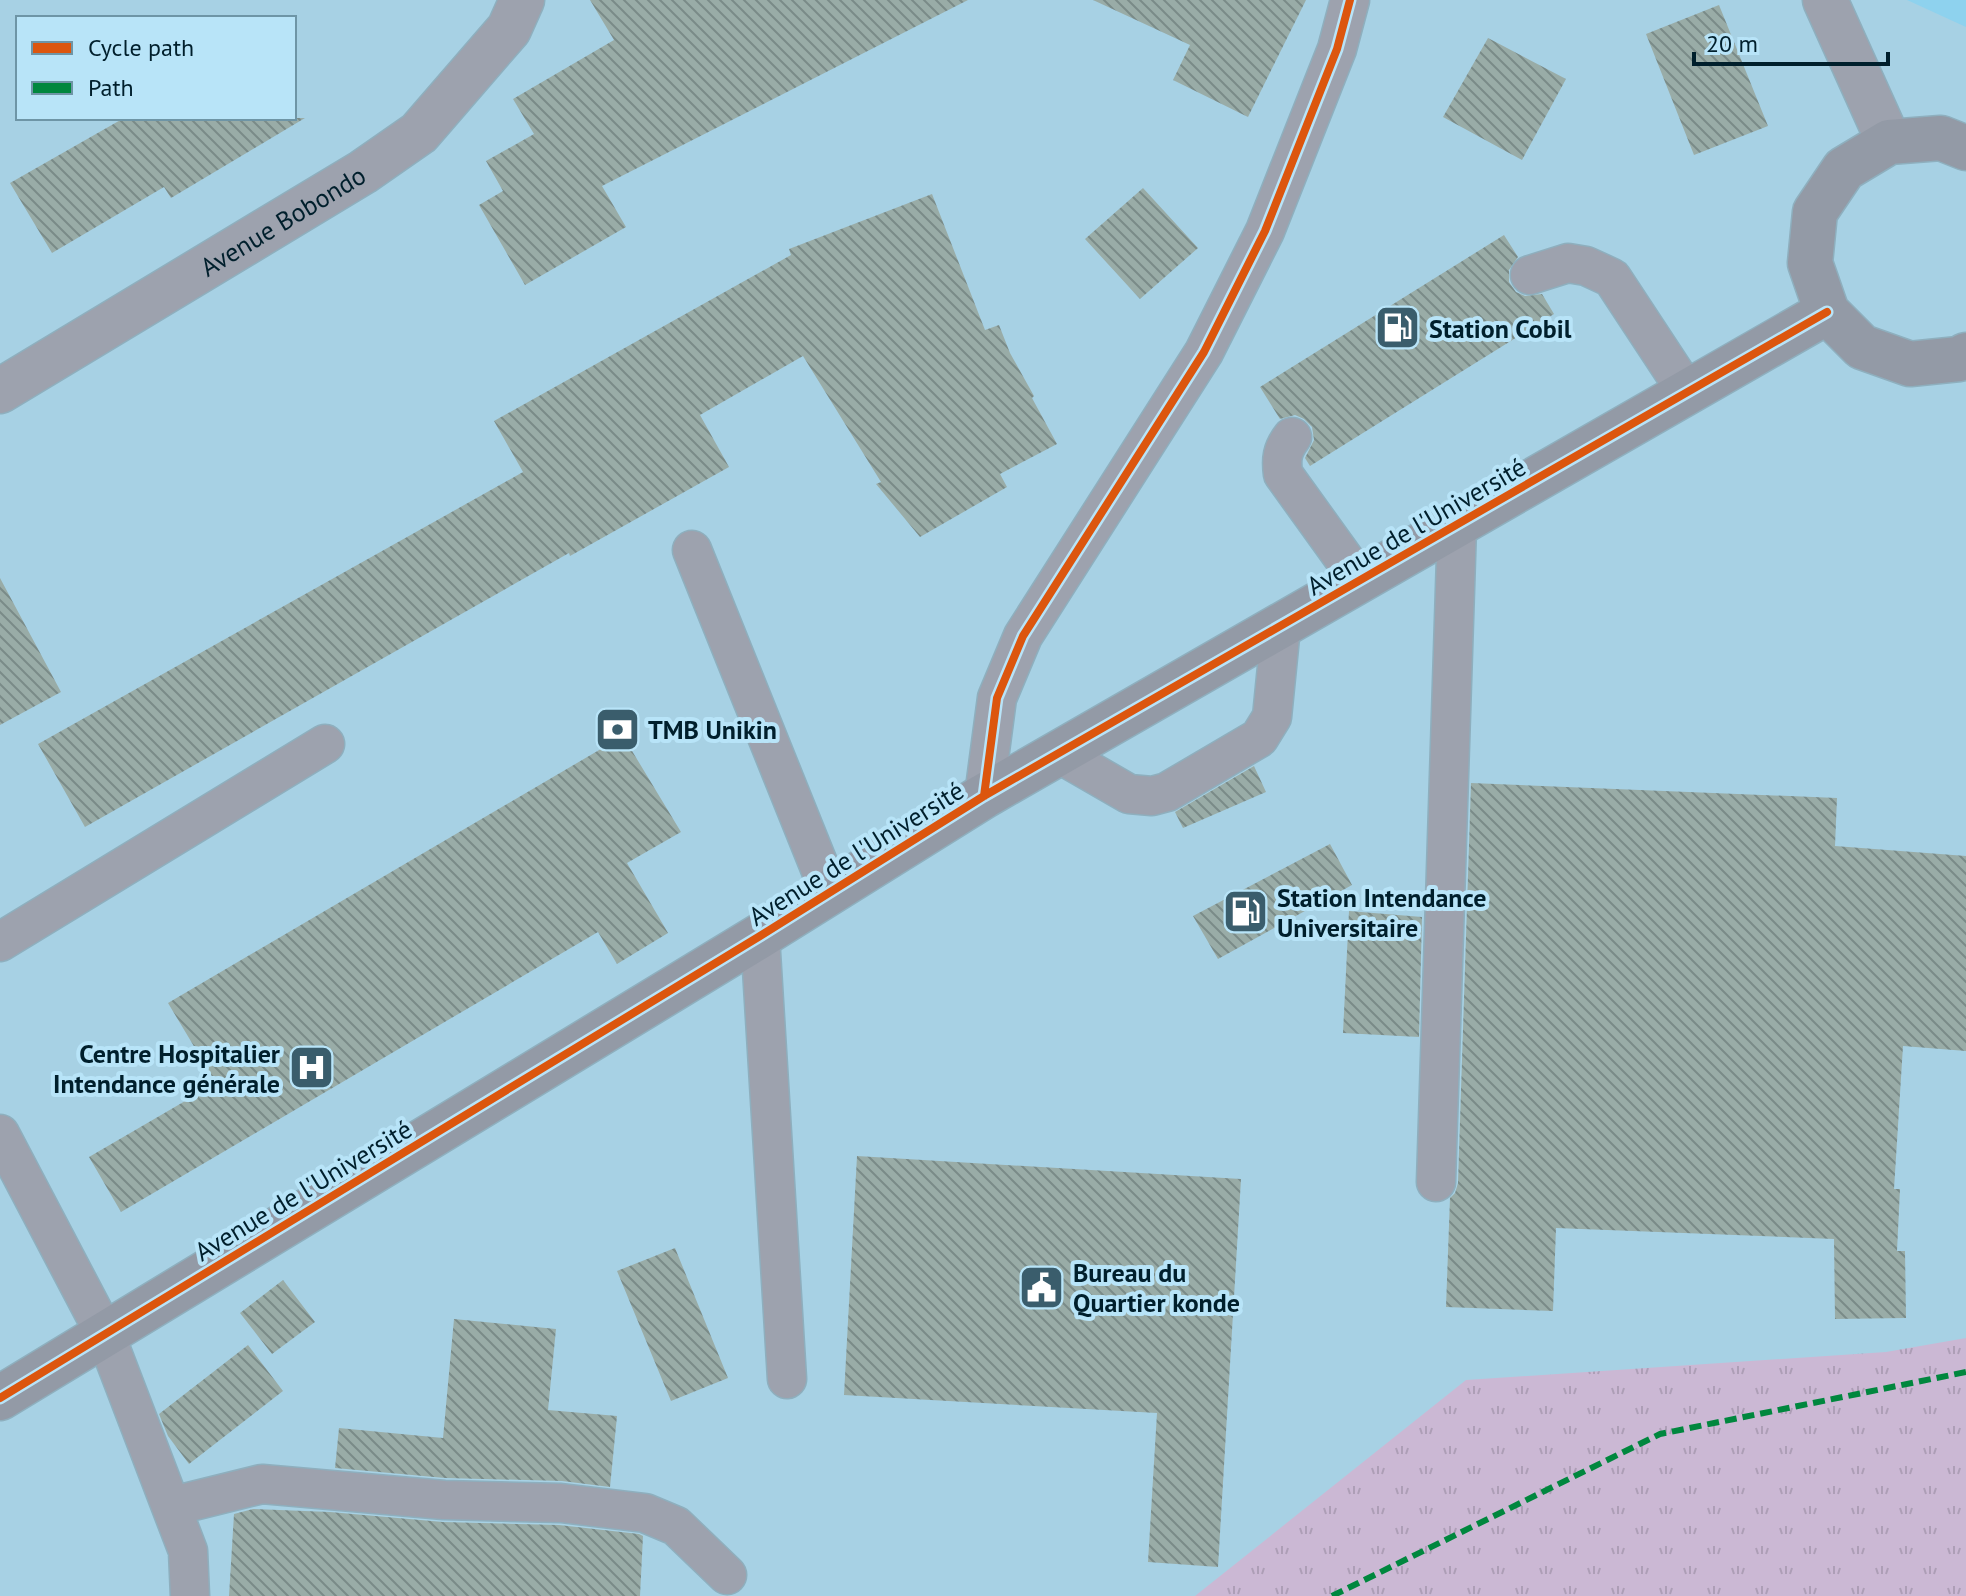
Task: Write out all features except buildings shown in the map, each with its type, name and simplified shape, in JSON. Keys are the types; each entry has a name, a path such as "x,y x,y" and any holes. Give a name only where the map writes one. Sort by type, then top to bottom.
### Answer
{"street":[{"name":"Avenue Bobondo","path":"0,391 363,172 419,133 509,29 522,0"},
{"path":"1825,0 1889,142"},
{"path":"1966,148 1941,138 1889,142 1844,169 1815,212 1810,263 1827,312 1862,347 1910,364 1959,359 1966,355"},
{"name":"Avenue de l'Université","path":"0,1398 760,936 984,796 1827,312"}],"lane":[{"path":"984,796 997,698 1023,636 1204,352 1265,231 1337,49 1350,0"},
{"path":"1530,275 1568,263 1586,266 1612,278 1687,392"},
{"path":"1292,437 1284,448 1281,460 1283,474 1360,581"},
{"path":"1436,1182 1457,526"},
{"path":"692,550 830,893"},
{"path":"1058,753 1129,794 1152,796 1167,792 1259,738 1272,717 1281,627"},
{"path":"0,942 325,744"},
{"path":"760,936 787,1379"},
{"path":"0,1134 105,1334 188,1551 190,1596"},
{"path":"173,1506 262,1484 444,1500 561,1503 645,1513 676,1526 727,1575"}],"shaded area":[{"path":"1907,0 1966,0 1966,27"}],"green space":[{"path":"1966,1338 1966,1596 1195,1596 1466,1380 1886,1352"}],"marked path":[{"path":"1332,1596 1660,1434 1966,1372"}],"cycle path":[{"path":"984,796 997,698 1023,636 1204,352 1265,231 1337,49 1350,0"},
{"path":"0,1398 760,936 984,796 1827,312"}],"place":[{"name":"Station Cobil","path":"1398,328"},
{"name":"TMB Unikin","path":"617,729"},
{"name":"Station Intendance Universitaire","path":"1246,912"},
{"name":"Centre Hospitalier Intendance générale","path":"311,1068"},
{"name":"Bureau du Quartier konde","path":"1042,1287"}]}
